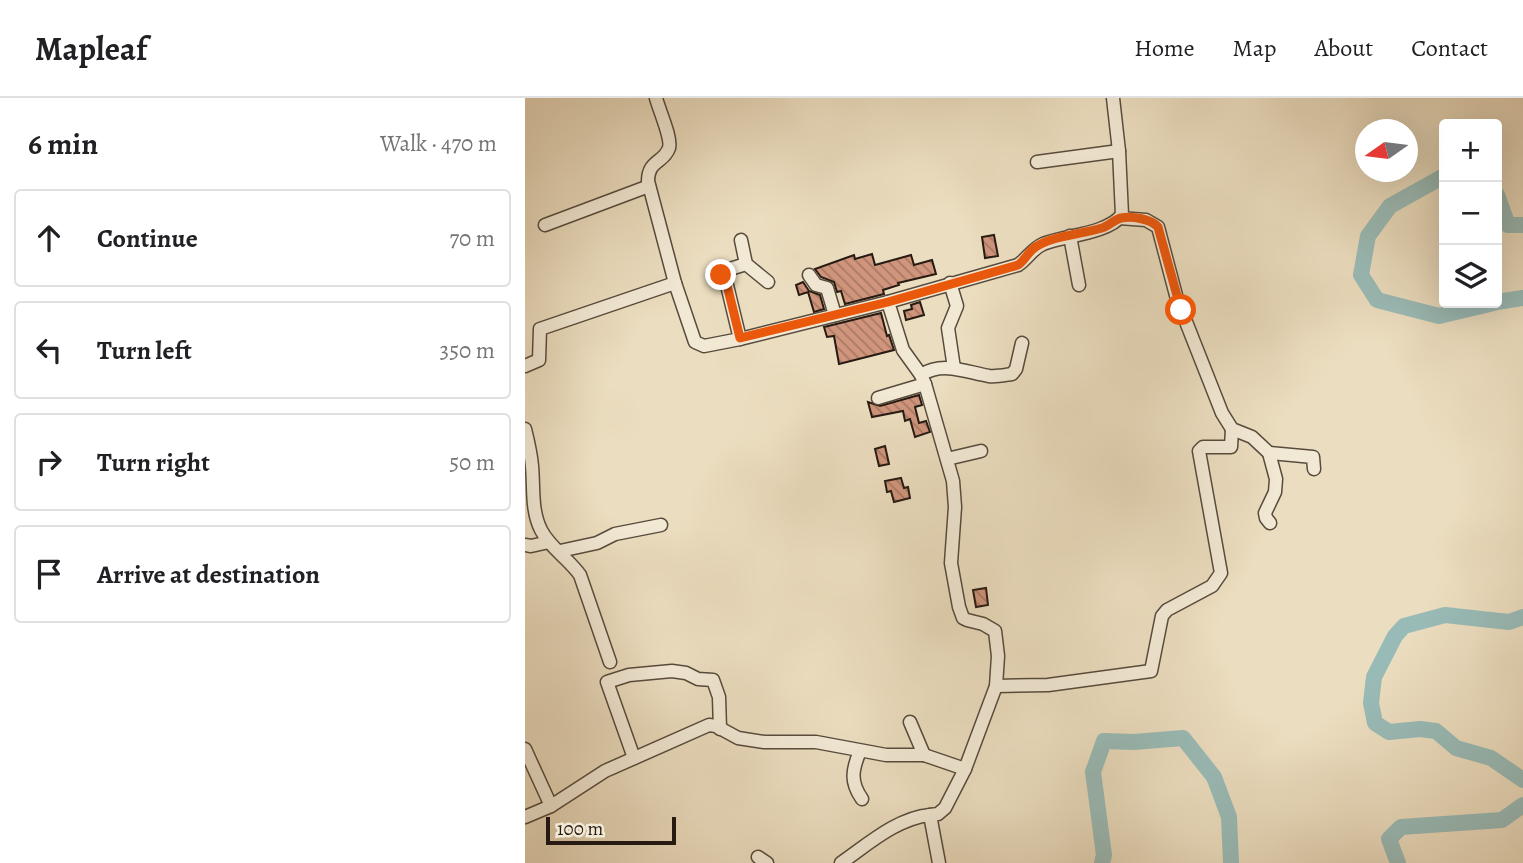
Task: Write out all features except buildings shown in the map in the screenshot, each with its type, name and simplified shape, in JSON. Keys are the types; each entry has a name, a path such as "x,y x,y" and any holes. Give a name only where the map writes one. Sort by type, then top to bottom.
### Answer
{"street":[{"path":"656,98 669,147 650,167 649,186 675,283 695,342 704,346 888,302 1018,265 1026,260 1032,250 1070,236 1105,228 1122,215 1113,98"},
{"path":"1038,162 1119,151"},
{"path":"545,225 649,186"},
{"path":"996,687 1048,685 1151,671 1162,616 1167,610 1212,586 1221,573 1199,451 1203,447 1231,447 1232,429 1222,413 1181,310 1158,227 1146,220 1119,218"},
{"path":"1070,236 1079,285"},
{"path":"741,240 746,264 768,282"},
{"path":"740,338 719,275 746,264"},
{"path":"809,275 816,285 827,289 835,315"},
{"path":"525,366 539,359 540,329 675,283"},
{"path":"950,283 957,306 948,328 954,368"},
{"path":"841,863 895,827 922,816 938,814 945,808 965,769 996,687 998,656 995,631 963,618 956,597 951,563 955,498 947,459 923,380 903,350 888,302"},
{"path":"878,398 923,380 932,369 954,368 991,376 1012,374 1016,369 1022,343"},
{"path":"525,429 532,466 533,500 539,527 549,542 580,575 610,662"},
{"path":"1232,429 1252,437 1269,453 1276,480 1275,492 1265,513 1270,523"},
{"path":"947,459 981,451"},
{"path":"1269,453 1313,457 1314,470"},
{"path":"560,551 597,543 615,534 661,525"},
{"path":"525,545 549,542"},
{"path":"634,758 607,682 629,676 672,671 686,673 698,679 713,680 719,697 720,729"},
{"path":"910,722 924,755"},
{"path":"525,817 551,806 605,771 709,725 739,738 764,742 816,742 886,755 924,755 965,769"},
{"path":"525,749 551,806"},
{"path":"859,751 852,775 862,799"},
{"path":"930,815 939,863"}],"waterway":[{"path":"1439,179 1390,206 1368,236 1361,275 1377,300 1439,316 1473,308"},
{"path":"1502,209 1508,225 1523,225"},
{"path":"1502,301 1523,298"},
{"path":"1523,617 1509,622 1445,615 1404,626 1395,636 1374,677 1371,703 1375,723 1389,732 1420,729 1436,731 1456,748 1491,758 1523,780"},
{"path":"1102,863 1104,855 1093,772 1104,741 1134,742 1183,738 1214,777 1229,817 1231,863"},
{"path":"1398,863 1389,839 1401,827 1502,820 1523,805"}],"route":[{"path":"721,275 725,277 740,338 888,302 1018,265 1042,244 1105,228 1119,218 1138,219 1154,223 1158,227 1181,310"}]}
